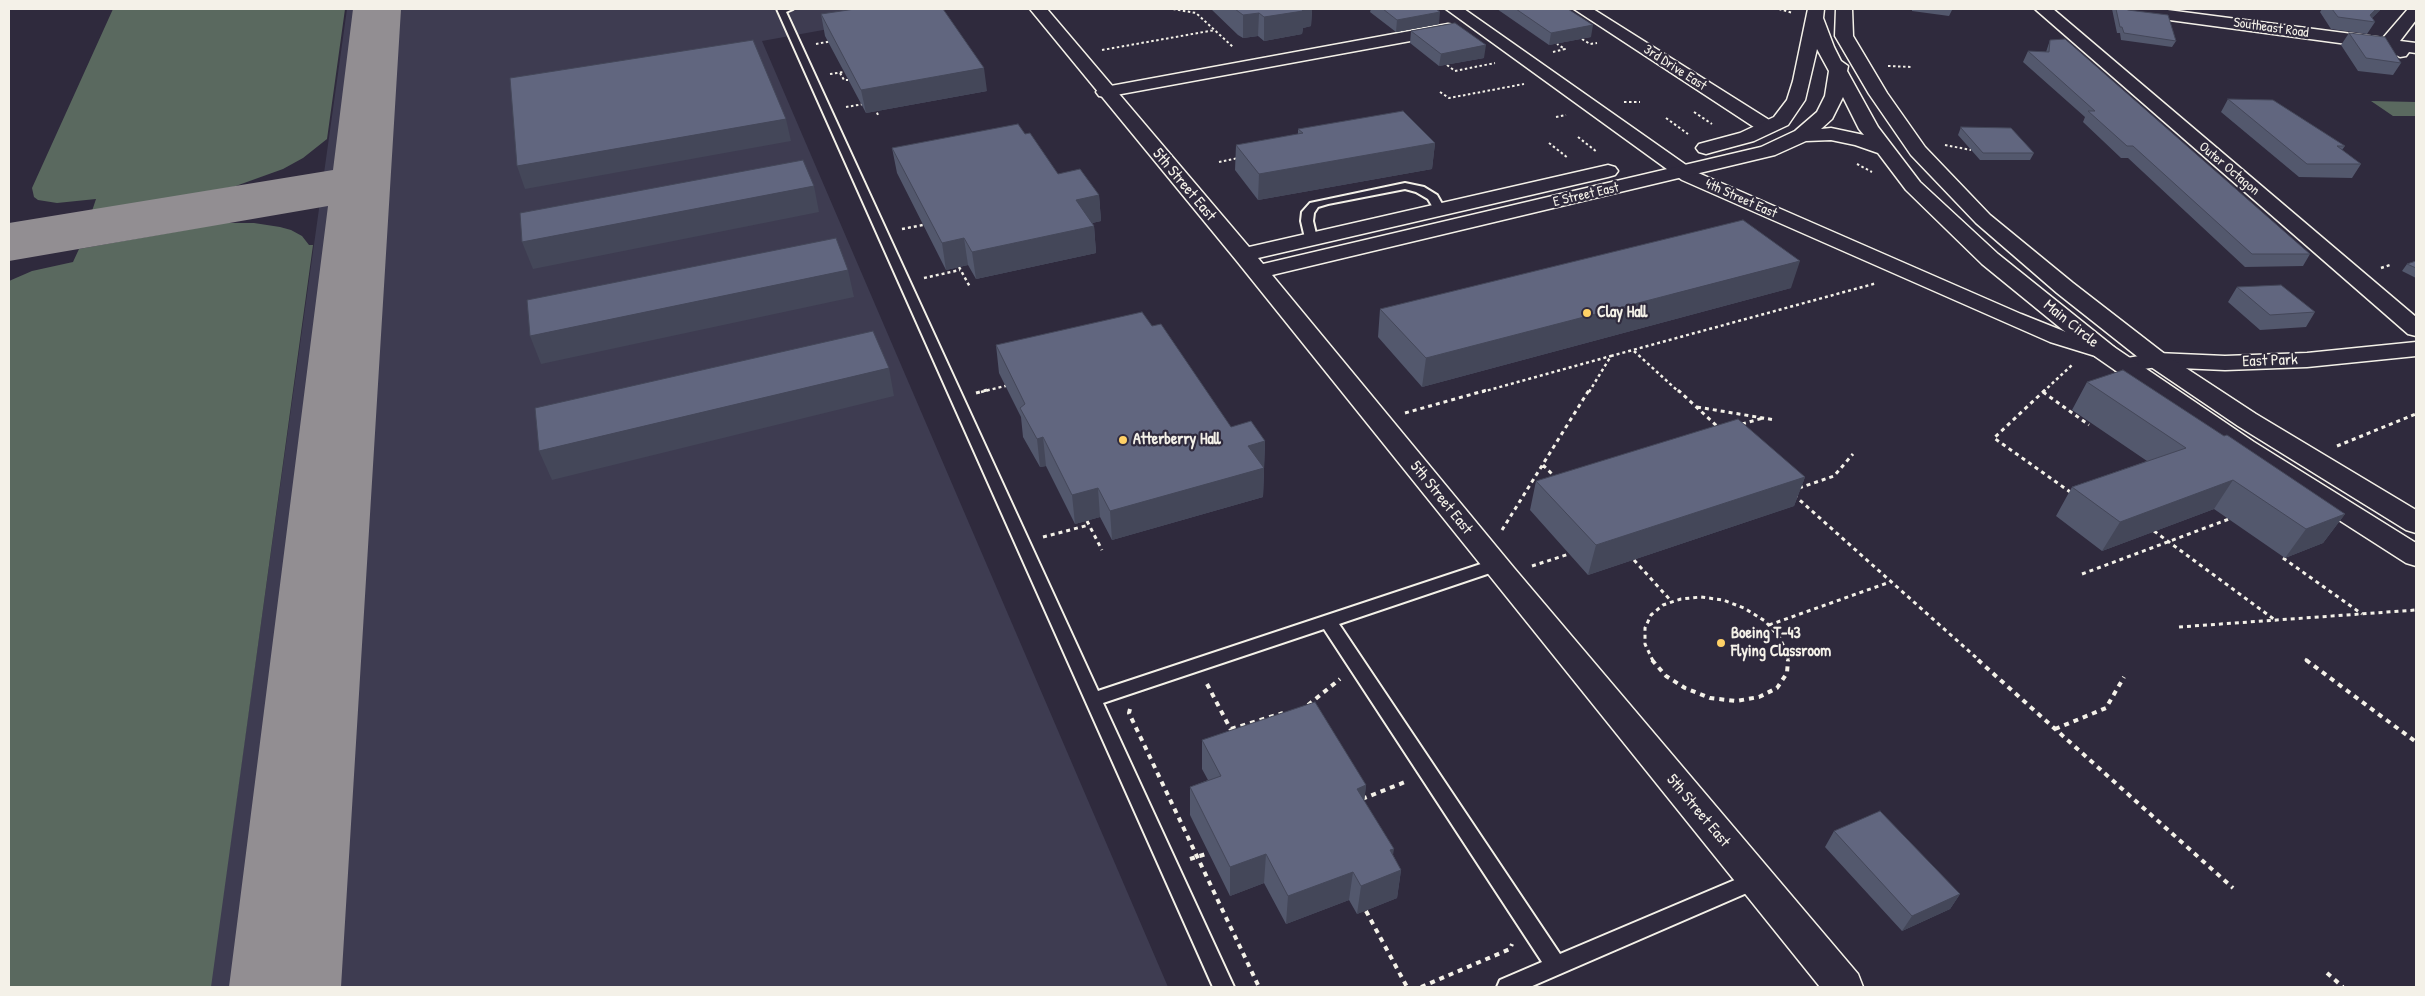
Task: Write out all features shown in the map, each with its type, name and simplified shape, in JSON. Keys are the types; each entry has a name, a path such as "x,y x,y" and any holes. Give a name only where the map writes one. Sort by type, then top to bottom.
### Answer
{"street":[{"name":"5th Street East","path":"1038,9 1251,264 1500,570 1844,987"},
{"name":"4th Street East","path":"1454,9 1684,172 1719,190 1910,274 2067,333"},
{"name":"3rd Drive East","path":"1582,9 1767,128"},
{"path":"1844,9 1844,36"},
{"name":"Outer Octagon","path":"2043,9 2416,329"},
{"name":"Southeast Road","path":"2125,9 2416,48"},
{"path":"2416,10 2388,44 2416,62"},
{"name":"E Street East","path":"1251,264 1311,238 1741,139 1767,128 1781,121 1796,100 1815,13"},
{"name":"Main Circle","path":"1815,13 1825,47 1869,129 1913,186 2067,333 2115,358 2245,448 2416,556"},
{"path":"1106,92 1475,24"},
{"name":"E Street East","path":"1251,264 1684,172 1768,151 1802,135 1825,115 1834,96 1844,36"},
{"name":"Main Circle","path":"1844,36 1878,94 1918,151 1983,219 2065,288 2157,360 2269,434 2416,523"},
{"path":"1802,135 1831,134 1860,140 1884,149"},
{"name":"East Park","path":"2115,358 2225,363 2307,360 2416,349"}],"lane":[{"path":"789,9 781,10 1223,987"},
{"path":"1311,238 1307,221 1308,212 1314,205 1326,201 1405,186 1420,189 1433,197 1439,209"},
{"path":"1092,700 1328,622 1500,570"},
{"path":"1328,622 1556,966"},
{"path":"1508,987 1756,880"}],"path":[{"path":"1173,9 1196,13 1232,47 1239,46"},
{"path":"1075,54 1214,30"},
{"path":"1447,65 1455,71 1522,58"},
{"path":"1475,60 1482,65"},
{"path":"840,73 844,80 848,80"},
{"path":"1440,92 1449,98 1551,79"},
{"path":"826,111 872,103 878,115"},
{"path":"1219,162 1238,158"},
{"path":"904,282 960,268 970,287"},
{"path":"1378,420 1910,274"},
{"path":"1634,351 1722,430 1713,433"},
{"path":"1504,530 1611,356"},
{"path":"2078,497 1994,438 2079,358"},
{"path":"956,398 1017,383"},
{"path":"2043,392 2089,425"},
{"path":"1695,406 1775,420"},
{"path":"1738,425 1762,418"},
{"path":"1853,454 1834,476 1790,491 2234,888"},
{"path":"1543,465 1559,481"},
{"path":"2082,574 2229,520"},
{"path":"1022,542 1088,523 1102,550"},
{"path":"2154,532 2276,620"},
{"path":"1500,570 1569,554"},
{"path":"2283,558 2362,614"},
{"path":"1634,560 1672,602"},
{"path":"1769,625 1890,582"},
{"path":"1701,597 1723,600 1744,608 1769,625 1780,638 1788,656 1786,673 1777,688 1759,698 1736,701 1710,698 1685,688 1666,676 1652,660 1645,644 1645,628 1651,615 1663,605 1672,602 1681,598 1701,597"},
{"path":"2179,627 2416,610"},
{"path":"2305,659 2416,742"},
{"path":"1301,707 1309,704 1344,675"},
{"path":"2055,729 2106,708 2124,677"},
{"path":"1205,680 1235,738"},
{"path":"1132,704 1129,713 1259,987"},
{"path":"1231,729 1292,710"},
{"path":"1354,801 1412,780"},
{"path":"1366,910 1407,987"},
{"path":"1421,987 1510,949 1515,938"},
{"path":"2327,973 2343,987"}],"shaded area":[{"path":"347,9 940,9 762,41 1168,987 210,987"}],"green space":[{"path":"113,9 345,9 327,139 303,158 283,169 233,187 92,211 96,199 57,203 38,200 34,197 32,188"},
{"path":"2371,101 2416,102 2416,116 2393,116"},
{"path":"224,223 254,223 280,227 302,236 309,245 313,245 211,987 9,987 9,281 32,271 73,262 79,249"}],"building":[{"path":"855,9 943,9 984,68 861,90 821,14"},
{"path":"1235,9 1301,9 1303,11 1264,17 1259,13 1243,15"},
{"path":"1383,9 1436,9 1440,12 1397,20"},
{"path":"1516,9 1568,9 1593,25 1551,33"},
{"path":"2116,9 2168,15 2176,41 2124,33 2122,27 2120,27"},
{"path":"2332,9 2376,9 2370,15 2375,22 2338,17"},
{"path":"1455,23 1486,45 1441,54 1411,31"},
{"path":"2349,33 2385,37 2401,63 2366,58"},
{"path":"2065,39 2310,254 2252,254 2133,146 2127,146 2088,111 2095,111 2028,51 2049,52 2050,40"},
{"path":"753,40 786,119 517,166 510,78"},
{"path":"2228,99 2273,100 2345,146 2337,146 2361,164 2307,164"},
{"path":"1403,111 1435,143 1259,174 1236,145 1303,133 1298,129"},
{"path":"1018,124 1025,134 1030,133 1058,174 1080,169 1099,195 1076,200 1094,226 972,252 964,238 942,243 892,148"},
{"path":"1961,127 2011,128 2034,153 1983,153"},
{"path":"803,160 814,186 522,242 520,213"},
{"path":"1743,220 1800,261 1426,358 1380,309"},
{"path":"836,238 848,270 530,336 527,300"},
{"path":"2416,261 2416,268 2407,264"},
{"path":"2281,285 2315,312 2270,315 2237,287"},
{"name":"Atterberry Hall","path":"1142,312 1152,326 1161,324 1231,427 1251,421 1265,441 1248,446 1264,468 1110,511 1098,488 1072,495 1043,437 1037,439 1020,408 1025,404 996,345"},
{"path":"873,331 889,368 539,451 535,408"},
{"path":"2123,370 2224,436 2227,435 2345,514 2306,529 2233,480 2120,522 2072,487 2186,448 2087,382"},
{"path":"1738,419 1805,477 1596,545 1536,481"},
{"path":"1315,702 1366,785 1357,789 1394,849 1390,850 1401,870 1361,886 1353,872 1288,896 1266,854 1230,867 1190,787 1221,776 1202,740"},
{"path":"1880,811 1960,894 1912,916 1834,831"}],"taxiway":[{"path":"285,987 377,9"},
{"path":"9,242 359,183"}],"place":[{"name":"Clay Hall","path":"1587,313"},
{"name":"Atterberry Hall","path":"1123,440"},
{"name":"Boeing T-43 Flying Classroom","path":"1721,643"}]}
